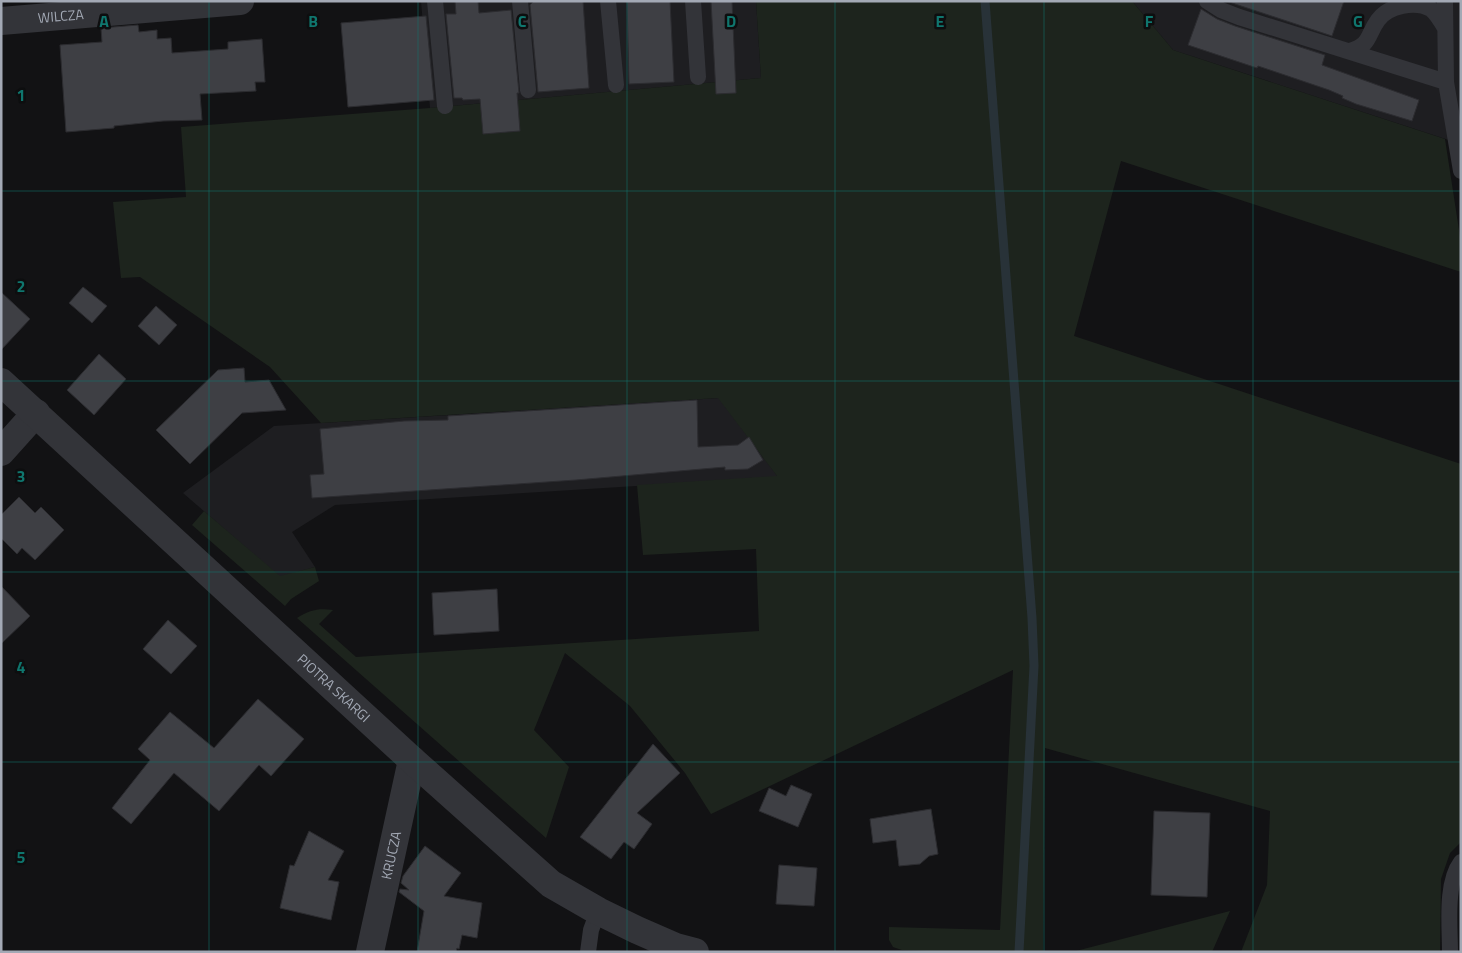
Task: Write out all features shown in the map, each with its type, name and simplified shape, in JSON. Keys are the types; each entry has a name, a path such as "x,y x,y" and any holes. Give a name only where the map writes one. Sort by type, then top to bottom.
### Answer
{"street":[{"name":"WILCZA","path":"1,21 87,8 240,1"},
{"name":"PIOTRA SKARGI","path":"1,382 412,760 551,884 598,911 637,930 695,952"},
{"path":"1,452 36,413"},
{"name":"KRUCZA","path":"370,952 412,760"}],"lane":[{"path":"435,1 445,106"},
{"path":"520,1 528,90"},
{"path":"608,1 616,84"},
{"path":"693,1 698,77"},
{"path":"1207,1 1239,18 1446,82"},
{"path":"1445,1 1446,82 1461,171"},
{"path":"1350,51 1360,48 1368,40 1377,22 1386,11 1398,6 1421,4 1430,8 1445,28"},
{"path":"1450,952 1451,891 1453,877 1461,862"},
{"path":"588,952 591,930 598,911"}],"shaded area":[{"path":"421,1 756,1 761,78 430,108"},
{"path":"756,1 1132,1 1173,50 1445,139 1461,243 1461,272 1121,161 1074,336 1461,464 1461,842 1450,853 1441,879 1440,952 1241,952 1267,885 1270,811 1045,748 1043,952 949,952 902,950 893,947 889,940 889,927 1000,930 1013,670 711,814 685,773 630,706 565,653 534,730 569,767 546,838 297,618 314,610 333,610 319,624 356,657 759,631 756,549 643,555 637,485 777,476 718,398 321,423 270,367 140,277 121,278 113,202 186,197 181,127 430,108 761,78"},
{"path":"1132,1 1461,1 1461,144 1173,50"},
{"path":"719,398 778,477 335,505 292,532 315,567 280,577 183,493 274,426"},
{"path":"204,511 280,576 315,567 319,581 291,599 285,606 192,525"},
{"path":"1230,911 1212,952 1072,952"}],"building":[{"path":"455,1 478,1 479,13 511,10 519,93 517,93 520,131 483,134 480,99 463,100 462,98 454,98 446,14 456,14"},
{"path":"534,1 583,1 589,88 538,92 530,5"},
{"path":"627,1 670,1 674,82 629,84"},
{"path":"711,1 732,1 736,93 716,94"},
{"path":"1226,1 1344,1 1332,36"},
{"path":"1201,9 1217,19 1235,26 1325,55 1322,65 1419,100 1412,121 1356,104 1329,90 1188,45"},
{"path":"426,16 434,100 348,107 341,23"},
{"path":"138,25 139,32 157,30 157,39 171,38 172,53 228,49 228,42 262,39 265,82 255,82 256,91 200,94 202,120 163,121 66,132 60,45 102,42 101,28"},
{"path":"83,287 107,306 92,323 69,303"},
{"path":"1,292 30,319 1,350"},
{"path":"156,306 177,325 159,345 138,326"},
{"path":"99,354 126,379 94,415 67,390"},
{"path":"244,368 245,382 269,380 286,410 242,413 190,464 156,430 218,370"},
{"path":"697,400 698,447 738,445 749,437 763,460 748,469 725,470 725,467 576,480 312,498 310,475 324,474 320,429 404,421 448,420 448,416"},
{"path":"19,497 35,513 41,507 64,530 35,560 22,548 17,554 1,538 1,515"},
{"path":"1,586 30,616 1,644"},
{"path":"497,589 499,631 434,635 432,593"},
{"path":"168,620 197,646 171,674 143,649"},
{"path":"258,699 304,739 271,776 259,765 219,811 174,773 131,824 112,808 150,760 138,749 170,712 214,748"},
{"path":"653,744 680,773 637,813 652,824 634,849 624,842 611,859 580,837"},
{"path":"791,785 812,794 798,827 759,811 769,788 786,796"},
{"path":"931,809 938,854 929,856 920,864 899,866 896,840 873,843 870,819"},
{"path":"1154,811 1210,813 1207,897 1151,895"},
{"path":"309,831 344,851 328,880 339,882 331,920 280,908 290,865 294,866"},
{"path":"425,846 461,873 444,896 482,903 477,938 462,935 459,949 457,948 456,952 417,952 424,911 399,892 400,889 409,890 401,883 403,876"},
{"path":"779,865 817,868 814,906 776,904"}],"waterway":[{"path":"985,1 1032,618 1034,666 1019,952"}]}
